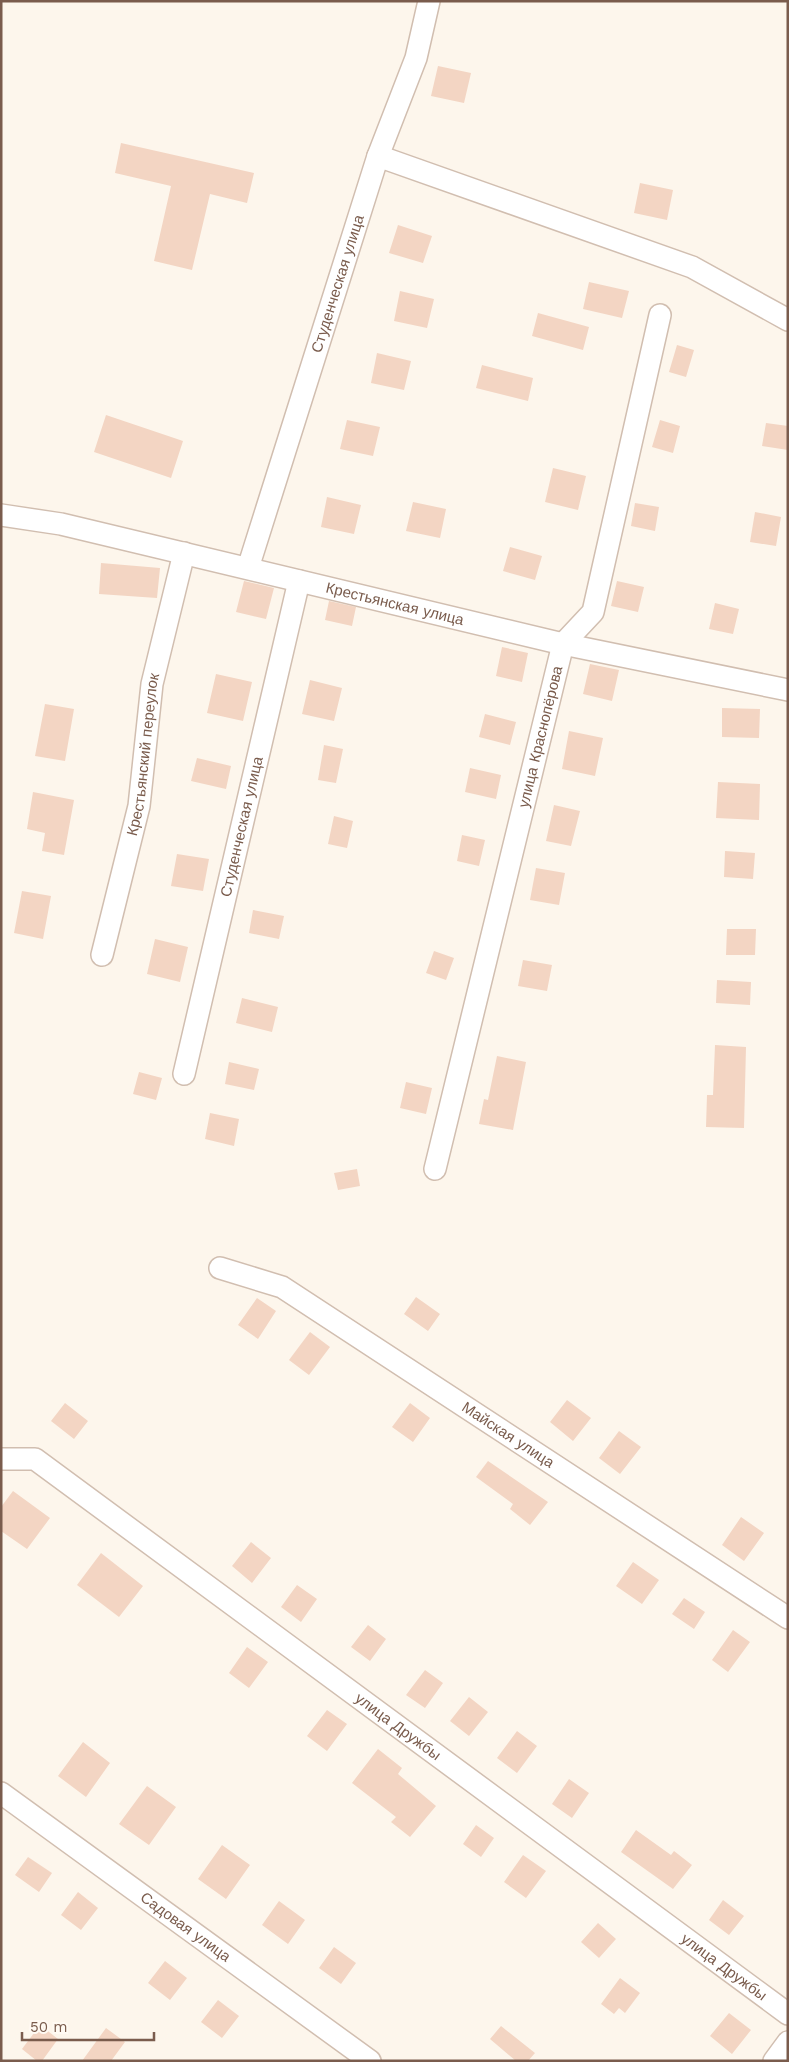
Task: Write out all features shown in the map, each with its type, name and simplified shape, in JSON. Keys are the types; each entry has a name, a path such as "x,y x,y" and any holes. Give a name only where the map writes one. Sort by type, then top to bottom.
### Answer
{"street":[{"name":"Студенческая улица","path":"248,568 378,156 416,58 429,1"},
{"path":"378,156 692,267 788,320"},
{"name":"улица Краснопёрова","path":"434,1169 563,644 593,612 660,315"},
{"name":"Крестьянская улица","path":"1,515 62,524 563,644 788,690"},
{"name":"Крестьянский переулок","path":"102,955 140,806 152,684 184,553"},
{"name":"Студенческая улица","path":"184,1074 299,581"},
{"name":"Майская улица","path":"220,1268 282,1287 788,1618"},
{"name":"улица Дружбы","path":"1,1459 35,1459 788,2014"},
{"name":"Садовая улица","path":"1,1793 370,2061"},
{"path":"774,2061 788,2042"}],"building":[{"path":"438,66 471,73 464,103 431,96"},
{"path":"121,143 254,173 247,203 210,194 192,270 154,261 171,186 115,173"},
{"path":"640,183 673,190 667,220 634,213"},
{"path":"398,225 432,236 423,263 389,253"},
{"path":"589,282 629,291 622,318 583,309"},
{"path":"400,291 434,299 427,328 394,321"},
{"path":"538,313 589,327 583,350 532,336"},
{"path":"677,345 694,350 686,377 669,372"},
{"path":"377,353 411,361 404,390 371,383"},
{"path":"482,365 533,378 528,401 476,388"},
{"path":"106,415 183,441 171,478 94,452"},
{"path":"347,420 380,427 373,456 340,449"},
{"path":"660,420 680,426 673,453 652,447"},
{"path":"766,423 788,426 788,450 762,446"},
{"path":"553,468 586,476 578,510 545,502"},
{"path":"327,497 361,505 354,534 321,527"},
{"path":"413,502 446,509 440,538 406,531"},
{"path":"635,503 659,507 655,531 631,526"},
{"path":"755,512 781,517 776,546 750,542"},
{"path":"510,547 542,556 535,580 503,571"},
{"path":"101,563 160,568 157,598 99,594"},
{"path":"244,581 274,588 266,619 236,612"},
{"path":"617,581 644,587 638,612 611,606"},
{"path":"329,601 356,607 352,626 325,620"},
{"path":"715,603 739,609 733,634 709,629"},
{"path":"502,647 528,653 522,682 496,676"},
{"path":"590,664 619,670 612,701 583,694"},
{"path":"216,674 252,682 243,721 207,713"},
{"path":"310,680 342,688 334,721 302,714"},
{"path":"45,704 74,709 65,761 35,756"},
{"path":"722,708 760,709 759,738 722,737"},
{"path":"485,714 516,722 510,745 479,737"},
{"path":"569,731 603,738 595,776 562,769"},
{"path":"324,745 343,749 336,783 318,780"},
{"path":"197,758 231,766 226,789 191,781"},
{"path":"470,768 501,775 496,799 465,792"},
{"path":"718,782 760,784 759,820 716,818"},
{"path":"33,792 74,800 64,855 42,851 45,833 27,829"},
{"path":"554,805 580,811 571,846 546,841"},
{"path":"334,816 353,821 347,848 328,844"},
{"path":"462,835 485,840 479,866 457,861"},
{"path":"725,851 755,853 753,879 724,877"},
{"path":"177,854 209,859 203,891 171,886"},
{"path":"536,868 565,873 559,905 530,900"},
{"path":"22,891 51,896 43,939 14,933"},
{"path":"253,910 284,916 279,939 249,933"},
{"path":"727,929 756,929 755,955 726,955"},
{"path":"155,939 188,947 180,982 147,974"},
{"path":"434,951 454,958 446,980 426,973"},
{"path":"523,960 552,965 547,991 518,986"},
{"path":"717,980 751,982 750,1005 716,1003"},
{"path":"242,998 278,1007 272,1032 236,1023"},
{"path":"715,1045 746,1047 744,1128 706,1127 707,1095 713,1095"},
{"path":"497,1056 526,1062 513,1130 479,1124 484,1099 488,1100"},
{"path":"229,1062 259,1069 254,1090 225,1084"},
{"path":"139,1072 162,1078 156,1100 133,1094"},
{"path":"406,1082 432,1088 426,1114 400,1108"},
{"path":"210,1113 239,1119 234,1146 205,1139"},
{"path":"357,1169 360,1186 338,1190 334,1173"},
{"path":"416,1297 440,1314 428,1331 404,1314"},
{"path":"257,1298 276,1311 258,1339 238,1325"},
{"path":"310,1332 330,1347 309,1375 289,1360"},
{"path":"567,1400 591,1418 573,1441 550,1422"},
{"path":"65,1403 88,1421 74,1439 51,1421"},
{"path":"410,1403 430,1418 413,1442 392,1427"},
{"path":"619,1431 641,1447 620,1474 599,1458"},
{"path":"488,1461 548,1502 530,1525 510,1509 513,1504 476,1477"},
{"path":"13,1491 50,1518 27,1549 1,1531 1,1507"},
{"path":"741,1517 764,1533 744,1561 722,1545"},
{"path":"251,1542 271,1558 252,1583 232,1566"},
{"path":"101,1553 143,1586 119,1617 77,1585"},
{"path":"633,1562 659,1580 642,1604 616,1586"},
{"path":"297,1585 317,1599 301,1622 281,1607"},
{"path":"684,1598 705,1612 694,1629 672,1614"},
{"path":"368,1625 386,1639 370,1661 351,1647"},
{"path":"733,1630 750,1642 728,1672 712,1660"},
{"path":"247,1647 268,1662 249,1688 229,1673"},
{"path":"425,1670 443,1683 425,1708 406,1695"},
{"path":"469,1697 488,1712 469,1736 450,1721"},
{"path":"327,1710 347,1724 327,1751 307,1736"},
{"path":"517,1731 537,1746 517,1773 497,1758"},
{"path":"83,1742 110,1763 86,1797 58,1776"},
{"path":"378,1749 402,1768 398,1774 436,1806 410,1837 391,1822 396,1817 352,1783"},
{"path":"569,1779 589,1793 572,1818 552,1804"},
{"path":"147,1786 176,1807 149,1845 119,1824"},
{"path":"476,1825 494,1838 481,1857 463,1844"},
{"path":"636,1830 671,1855 674,1851 692,1865 673,1889 621,1852"},
{"path":"222,1845 250,1865 226,1899 198,1879"},
{"path":"523,1855 546,1871 526,1898 504,1882"},
{"path":"28,1857 52,1873 39,1892 15,1875"},
{"path":"78,1892 98,1908 81,1930 61,1915"},
{"path":"723,1900 744,1916 729,1935 709,1920"},
{"path":"279,1901 305,1920 288,1944 262,1925"},
{"path":"598,1923 616,1939 599,1958 581,1942"},
{"path":"334,1947 356,1963 341,1984 319,1968"},
{"path":"165,1961 187,1978 170,2000 148,1983"},
{"path":"620,1978 640,1993 625,2013 619,2008 614,2014 601,2004"},
{"path":"218,2000 239,2016 222,2038 201,2022"},
{"path":"729,2013 751,2030 732,2054 710,2036"},
{"path":"40,2025 58,2039 42,2061 37,2061 22,2049"},
{"path":"501,2026 535,2053 528,2061 516,2061 490,2039"},
{"path":"106,2028 125,2042 111,2061 82,2061"}]}
